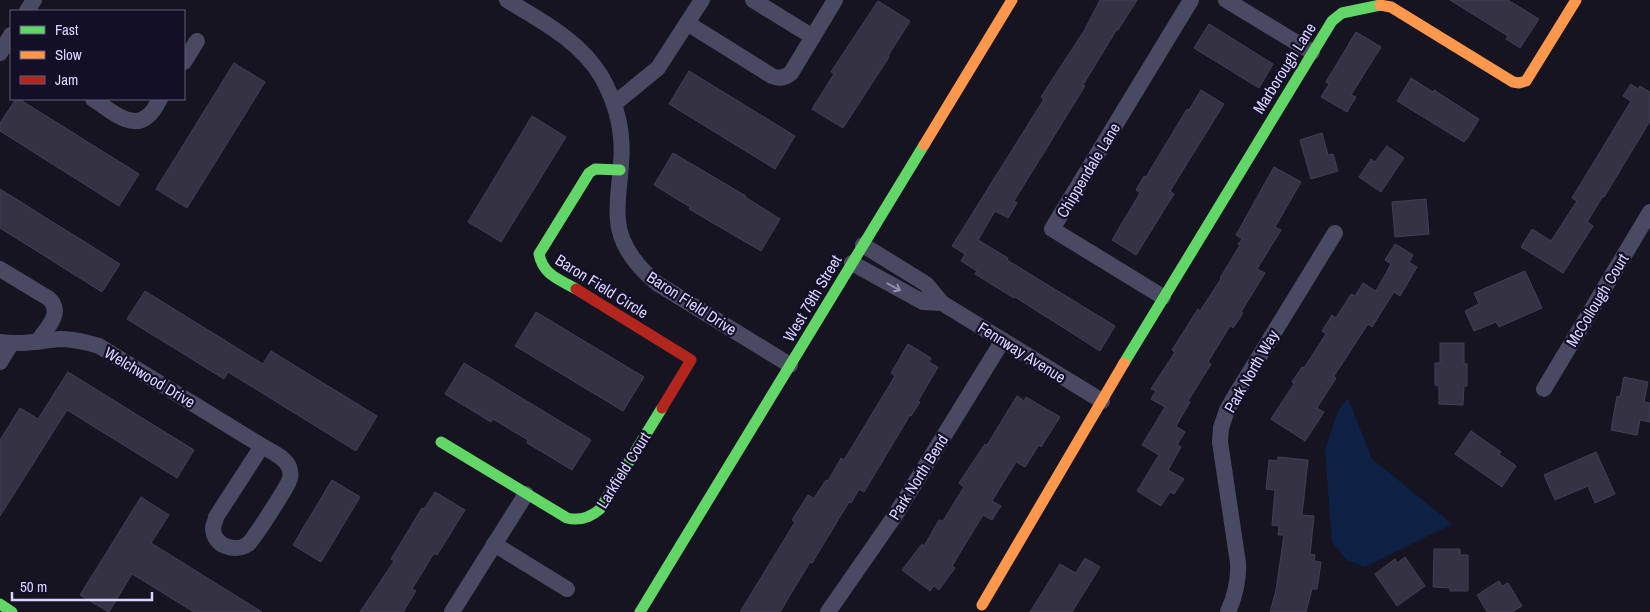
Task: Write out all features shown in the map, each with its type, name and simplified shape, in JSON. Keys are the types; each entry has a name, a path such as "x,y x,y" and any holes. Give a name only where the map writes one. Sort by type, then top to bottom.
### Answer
{"street":[{"name":"Baron Field Drive","path":"507,0 559,32 573,43 601,76 614,104 620,133 618,221 626,247 640,269 658,284 790,365"},
{"path":"614,104 658,68 702,0"},
{"path":"753,0 813,37"},
{"path":"688,23 772,76 779,78 790,73 835,0"},
{"name":"West 79th Street","path":"640,612 1012,0"},
{"name":"Chippendale Lane","path":"1163,297 1052,229 1191,0"},
{"path":"1226,0 1245,5 1312,52"},
{"name":"Marborough Lane","path":"982,605 1163,297 1332,21 1342,13 1374,6 1384,5 1391,7 1513,82 1522,83 1526,81 1576,0"},
{"path":"185,60 197,41"},
{"path":"95,100 132,122 144,120 151,114 159,100"},
{"name":"Baron Field Circle","path":"620,170 595,169 589,173 539,254 540,264 547,272 691,360"},
{"name":"McCollough Court","path":"1544,389 1650,212"},
{"name":"Park North Way","path":"1228,612 1236,593 1238,563 1221,451 1221,428 1227,410 1235,396 1335,233"},
{"name":"Fennway Avenue","path":"863,245 926,284 942,303 1102,401"},
{"name":"Fennway Avenue","path":"852,263 923,302 942,303"},
{"path":"0,269 48,298 54,304 56,313 54,318 37,342"},
{"name":"Welchwood Drive","path":"5,343 68,340 84,341 99,346 262,446 285,461 290,468 290,480 251,542 238,549 230,548 221,543 214,535 213,528 216,517 262,446"},
{"name":"Park North Bend","path":"828,612 894,516 1003,340"},
{"path":"0,362 5,343"},
{"name":"Larkfield Court","path":"441,442 567,518 580,520 593,516 600,510 691,360"},
{"path":"452,612 526,494"},
{"path":"494,544 567,588"},
{"path":"0,604 12,612"}],"water":[{"path":"1348,398 1372,459 1452,524 1365,567 1347,560 1332,542 1325,451 1338,411"}],"building":[{"path":"1100,0 1137,0 1117,29 1083,85 1085,86 1014,201 1017,203 1008,218 995,211 978,240 1008,258 1007,260 1115,326 1100,351 975,274 977,271 961,261 965,254 952,246 1044,99 1041,97 1084,31"},
{"path":"1450,0 1508,0 1539,19 1520,48 1506,39 1508,36"},
{"path":"878,1 910,21 843,128 812,109 834,74 831,72"},
{"path":"1209,24 1273,64 1259,88 1194,48"},
{"path":"1356,32 1381,47 1351,95 1356,97 1347,112 1321,97 1329,84 1326,82"},
{"path":"234,63 265,82 187,208 156,189"},
{"path":"689,71 795,136 775,169 669,104"},
{"path":"1411,78 1433,92 1434,90 1479,119 1464,142 1397,101"},
{"path":"1631,84 1638,89 1640,86 1650,92 1650,121 1587,222 1593,226 1563,273 1521,247 1532,229 1551,241 1577,201 1572,198 1631,101 1623,96"},
{"path":"1201,90 1224,104 1170,191 1174,194 1136,255 1112,240 1140,193 1136,190 1144,176 1146,177 1187,109 1189,110"},
{"path":"15,100 21,100 139,174 119,206 0,131 0,123"},
{"path":"532,116 566,137 501,242 468,222"},
{"path":"1322,133 1328,155 1333,154 1338,171 1311,179 1300,140"},
{"path":"1387,146 1404,158 1381,192 1359,177 1371,159 1375,162"},
{"path":"673,153 746,196 780,219 761,251 689,209 690,207 654,185"},
{"path":"1274,167 1301,182 1275,227 1281,230 1257,269 1265,273 1241,312 1243,313 1233,328 1230,326 1208,362 1211,364 1188,401 1190,402 1176,426 1185,432 1177,445 1181,447 1168,470 1184,479 1174,494 1170,492 1161,506 1137,491 1159,455 1142,445 1165,407 1151,399 1156,391 1151,389 1175,352 1172,350 1198,309 1200,311 1221,279 1240,245 1238,244 1242,239 1236,235"},
{"path":"0,189 120,264 102,292 0,228"},
{"path":"1426,199 1429,234 1395,237 1392,202"},
{"path":"1395,244 1413,255 1409,262 1417,267 1400,296 1394,292 1372,327 1368,324 1334,376 1336,378 1317,408 1324,412 1305,441 1271,419 1294,384 1292,382 1302,367 1304,368 1326,334 1322,331 1332,315 1336,318 1351,294 1355,296 1363,283 1376,291 1391,264 1385,260"},
{"path":"1525,271 1542,308 1499,327 1496,322 1474,331 1465,311 1479,304 1474,293"},
{"path":"145,291 263,364 271,351 377,416 356,451 228,372 224,379 127,319"},
{"path":"536,312 644,377 623,411 515,346"},
{"path":"1440,343 1464,343 1464,364 1467,364 1467,386 1464,386 1463,405 1439,404 1439,386 1435,385 1435,363 1440,363"},
{"path":"908,344 931,358 929,362 938,367 918,401 920,402 910,415 864,492 859,489 851,503 849,502 780,612 740,612 795,522 792,520 808,495 814,498 826,480 828,481 841,458 844,460 895,376 891,373"},
{"path":"464,363 591,440 572,470 527,443 528,440 493,419 491,422 445,394"},
{"path":"68,372 194,450 177,478 67,410 0,516 0,440 20,408 38,419"},
{"path":"1624,377 1648,382 1644,402 1650,403 1650,422 1640,420 1637,435 1611,430 1617,396 1620,397"},
{"path":"1017,396 1024,401 1026,397 1060,417 1041,447 1039,445 1025,467 1016,462 992,501 1001,506 992,520 983,515 952,566 955,568 939,590 934,586 930,591 902,570 922,544 924,546 939,520 943,521 964,487 959,483 985,444 987,445"},
{"path":"1471,431 1501,452 1499,454 1516,466 1502,487 1455,454"},
{"path":"1596,452 1615,494 1595,503 1588,486 1555,500 1544,475"},
{"path":"1278,457 1308,460 1302,515 1314,516 1310,554 1315,555 1314,561 1321,562 1317,589 1312,589 1306,612 1270,612 1276,590 1284,535 1278,535 1279,526 1272,525 1275,490 1266,489 1269,460 1278,461"},
{"path":"332,480 360,497 321,562 293,545"},
{"path":"435,492 465,510 437,555 434,553 412,589 416,591 403,612 360,612 394,561 391,559 422,508 424,509"},
{"path":"141,497 169,515 151,543 262,612 194,612 132,574 109,612 80,595"},
{"path":"1434,549 1460,549 1460,555 1468,555 1468,591 1450,591 1450,588 1433,587"},
{"path":"1405,557 1425,586 1397,606 1375,574 1395,559 1397,563"},
{"path":"1085,558 1100,567 1072,612 1030,612 1060,564 1076,573"},
{"path":"1499,581 1502,586 1508,583 1522,606 1512,612 1487,612 1477,595"}],"traffic: fast":[{"path":"1124,363 1332,21 1342,13 1380,5"},
{"path":"640,612 924,145"},
{"path":"576,289 548,272 539,254 589,173 595,169 620,170"},
{"path":"441,442 567,518 581,519 589,517 600,509 662,408"},
{"path":"0,604 12,612"}],"traffic: slow":[{"path":"924,145 1012,0"},
{"path":"1380,5 1391,7 1513,82 1519,83 1526,81 1576,0"},
{"path":"982,605 1124,363"}],"traffic: jam":[{"path":"576,289 691,360 662,408"}]}
